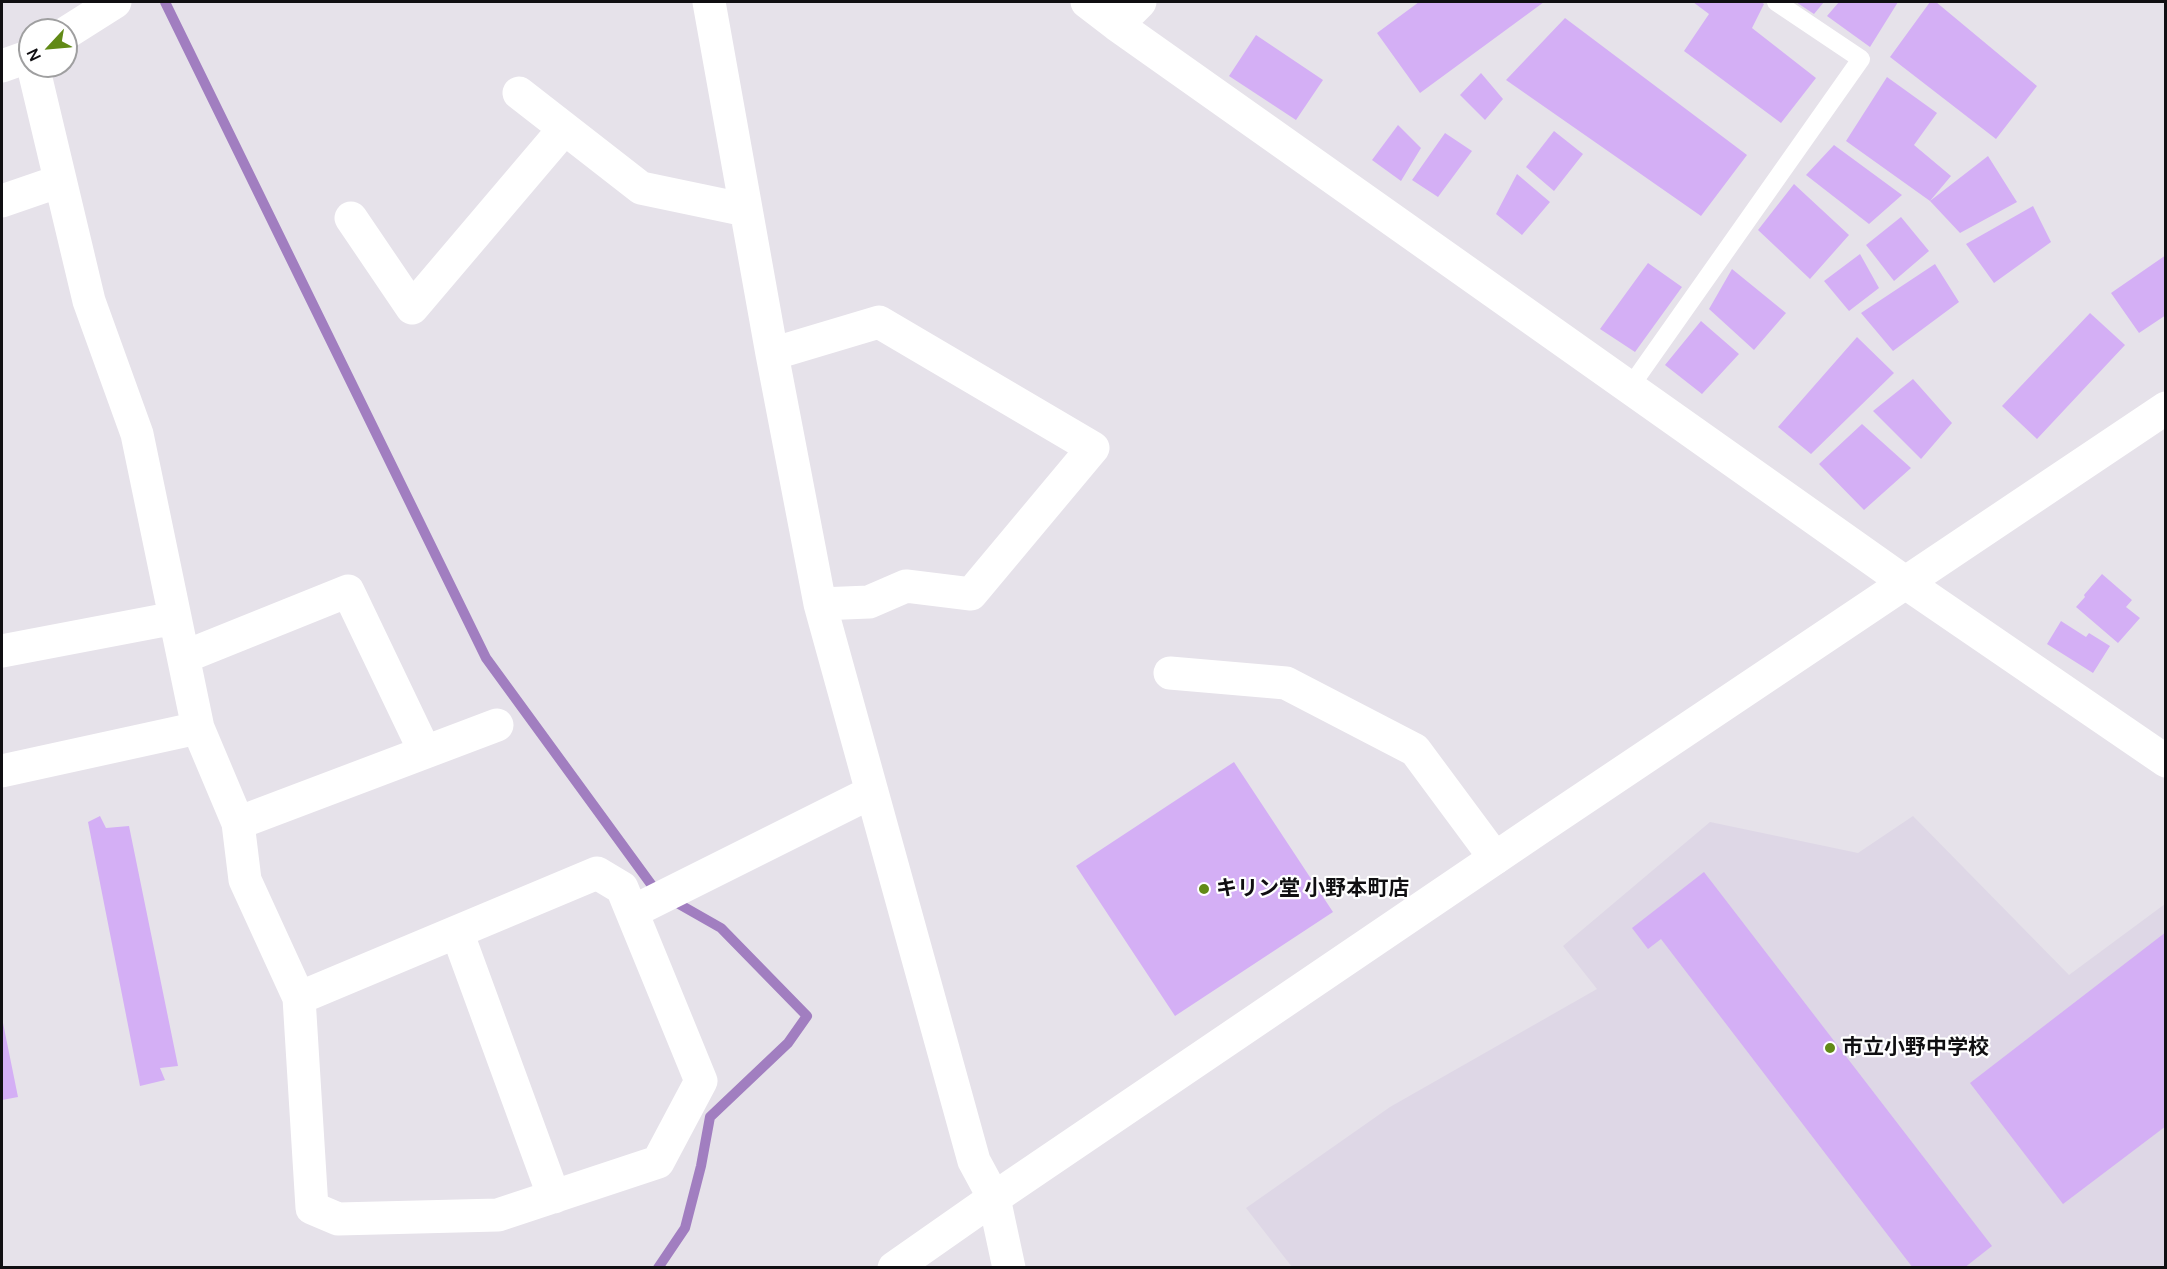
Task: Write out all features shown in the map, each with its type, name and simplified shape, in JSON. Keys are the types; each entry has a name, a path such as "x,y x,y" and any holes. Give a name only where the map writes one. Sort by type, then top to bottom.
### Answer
{"street":[{"path":"78,25 115,2"},
{"path":"709,2 772,354 820,604 974,1161 994,1198 1010,1268"},
{"path":"1087,2 1906,583 2166,760"},
{"path":"1118,25 1140,2"},
{"path":"2,66 18,60"},
{"path":"36,78 89,301 137,434 198,728 238,823 245,880 299,998 312,1208 338,1220 498,1215 554,1197 658,1162 701,1081 622,888 597,873 299,998"},
{"path":"519,93 641,188 746,210"},
{"path":"351,218 412,308 564,129"},
{"path":"2,201 60,181"},
{"path":"772,354 879,322 1093,448 971,594 906,586 869,602 820,604"},
{"path":"894,1268 1495,858 2166,408"},
{"path":"184,657 348,591 425,752"},
{"path":"2,651 175,618"},
{"path":"1170,673 1286,683 1415,750 1495,858"},
{"path":"238,823 497,725"},
{"path":"2,771 198,728"},
{"path":"632,912 872,792"},
{"path":"457,932 554,1197"}],"lane":[{"path":"1630,387 1861,59 1776,2"}],"shaded area":[{"name":"市立小野中学校","path":"1913,816 2069,975 2165,904 2165,1267 1292,1267 1246,1208 1390,1107 1597,989 1563,946 1710,822 1858,853"}],"building":[{"path":"1419,2 1544,2 1420,93 1377,33"},
{"path":"1693,2 1761,2 1764,4 1752,28 1816,78 1781,123 1684,51 1709,14"},
{"path":"1796,2 1824,2 1814,14"},
{"path":"1839,2 1898,2 1870,47 1827,16"},
{"path":"1930,2 1936,2 2037,86 1996,139 1890,57"},
{"path":"1565,18 1747,155 1701,216 1506,80"},
{"path":"1256,35 1323,80 1296,120 1229,76"},
{"path":"1481,73 1503,99 1485,120 1460,95"},
{"path":"1887,77 1937,113 1914,145 1951,176 1930,201 1846,141"},
{"path":"1398,125 1421,148 1401,181 1372,160"},
{"path":"1554,131 1583,154 1554,191 1526,167"},
{"path":"1445,133 1472,151 1438,197 1412,180"},
{"path":"1834,145 1902,195 1869,224 1806,175"},
{"path":"1988,156 2017,202 1960,233 1930,201"},
{"path":"1517,174 1550,202 1522,235 1496,214"},
{"path":"1794,184 1849,235 1810,279 1758,230"},
{"path":"2033,206 2051,242 1994,283 1966,244"},
{"path":"1901,217 1929,251 1894,281 1866,245"},
{"path":"1860,254 1879,288 1849,311 1824,281"},
{"path":"2166,255 2166,315 2139,333 2111,293"},
{"path":"1648,263 1682,287 1635,352 1600,329"},
{"path":"1935,264 1959,302 1893,351 1861,313"},
{"path":"1732,269 1786,313 1754,350 1709,309"},
{"path":"2090,313 2125,345 2037,439 2002,406"},
{"path":"1701,321 1739,354 1702,394 1665,365"},
{"path":"1857,337 1894,373 1811,454 1778,427"},
{"path":"1913,379 1952,423 1921,459 1873,411"},
{"path":"1862,424 1911,468 1864,510 1819,464"},
{"path":"2102,574 2132,600 2126,607 2140,618 2118,643 2076,607"},
{"path":"2061,621 2086,637 2089,633 2110,646 2093,673 2047,644"},
{"name":"キリン堂 小野本町店","path":"1234,762 1333,912 1175,1016 1076,866"},
{"path":"100,816 106,828 129,826 178,1066 160,1068 165,1080 140,1086 88,822"},
{"path":"1704,872 1992,1246 1964,1268 1913,1268 1661,939 1648,949 1632,928"},
{"path":"2166,932 2166,1126 2063,1204 1970,1083"},
{"path":"2,1018 18,1097 2,1100"}],"waterway":[{"path":"165,2 486,658 656,891 721,928 807,1016 788,1043 710,1117 701,1166 685,1228 658,1268"}],"place":[{"name":"キリン堂 小野本町店","path":"1204,889"},
{"name":"市立小野中学校","path":"1830,1048"}]}
